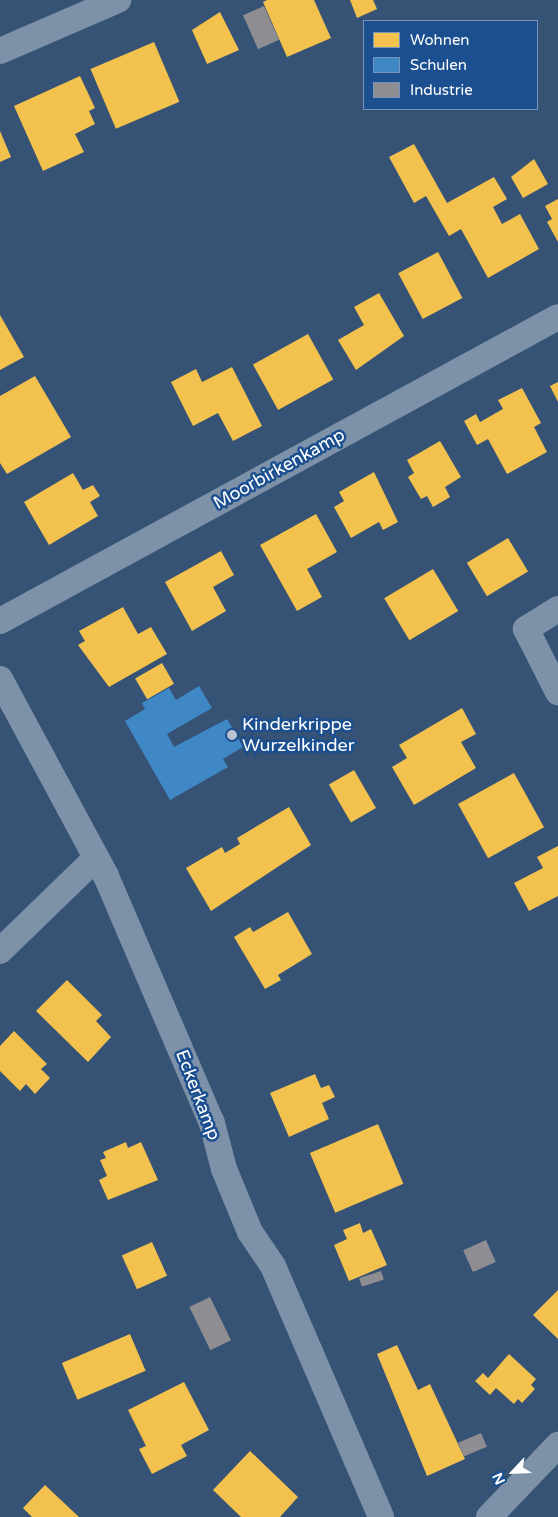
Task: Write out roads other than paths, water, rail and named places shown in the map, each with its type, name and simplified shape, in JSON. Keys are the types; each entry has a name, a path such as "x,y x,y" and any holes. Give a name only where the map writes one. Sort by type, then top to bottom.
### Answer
{"street":[{"path":"0,51 118,0"},
{"name":"Moorbirkenkamp","path":"0,621 558,317"},
{"path":"558,609 526,629 558,692"},
{"name":"Eckerkamp","path":"0,678 96,858 212,1123 224,1169 246,1223 274,1266 381,1517"},
{"path":"0,951 96,858"},
{"path":"489,1517 558,1445"}],"place":[{"name":"Kinderkrippe Wurzelkinder","path":"232,735"}]}
